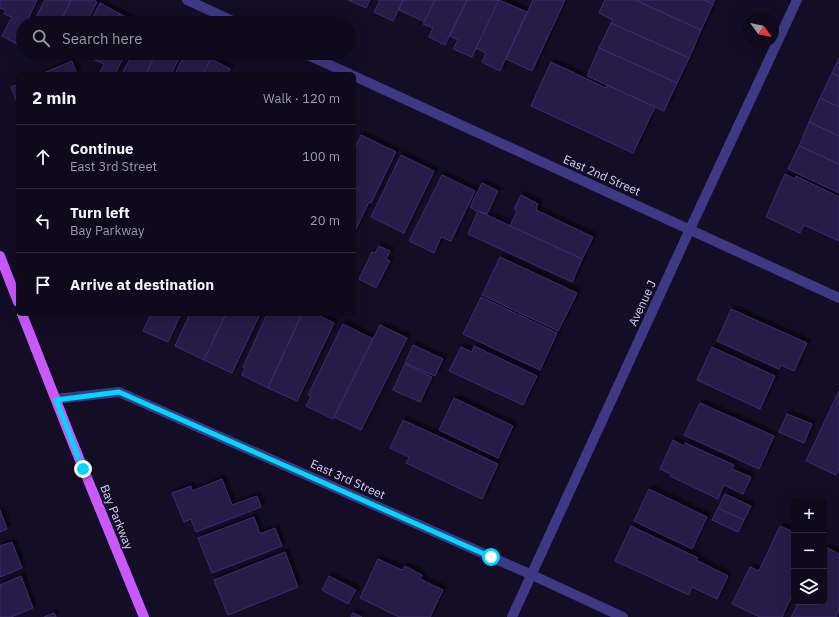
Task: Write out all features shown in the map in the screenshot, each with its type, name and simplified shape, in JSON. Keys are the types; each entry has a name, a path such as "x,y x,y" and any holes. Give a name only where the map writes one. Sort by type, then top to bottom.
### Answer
{"main road":[{"path":"0,256 16,297"},
{"name":"Bay Parkway","path":"23,316 144,617"}],"street":[{"path":"187,0 222,16"},
{"name":"Avenue J","path":"512,617 797,0"},
{"path":"319,60 346,72"},
{"name":"East 2nd Street","path":"356,77 839,298"},
{"name":"East 3rd Street","path":"56,400 119,392 532,575 623,617"}],"building":[{"path":"0,0 37,0 29,16 16,16 16,43 2,36 12,17 4,14 6,10 0,8"},
{"path":"45,0 71,0 63,16 37,16"},
{"path":"71,0 94,0 97,2 90,16 63,16"},
{"path":"348,0 370,0 366,8"},
{"path":"378,0 403,0 393,21 374,12 380,1"},
{"path":"403,0 435,0 425,22 399,10"},
{"path":"435,0 467,0 445,45 429,37 433,28 423,24"},
{"path":"467,0 499,0 472,57 453,49 458,40 450,36"},
{"path":"499,0 527,12 500,71 482,62 486,53 476,48"},
{"path":"533,0 565,0 532,71 506,59"},
{"path":"605,0 635,0 701,30 689,58 611,23 613,20 599,13"},
{"path":"635,0 704,0 713,4 701,30"},
{"path":"704,0 715,0 713,4"},
{"path":"100,3 120,14 119,16 94,16"},
{"path":"611,23 689,58 677,83 599,48"},
{"path":"599,48 677,83 664,111 587,76"},
{"path":"839,58 839,77 832,73"},
{"path":"122,60 116,72 100,72 104,64 97,61"},
{"path":"129,60 153,60 147,72 123,72"},
{"path":"153,60 178,60 172,72 147,72"},
{"path":"182,60 210,60 204,72 176,72"},
{"path":"210,60 230,69 228,72 204,72"},
{"path":"72,61 76,72 46,72"},
{"path":"551,62 606,88 607,85 655,107 633,153 531,106"},
{"path":"832,73 839,77 839,107 820,98"},
{"path":"16,85 16,100 11,87"},
{"path":"820,98 839,107 839,136 809,122"},
{"path":"809,122 839,136 839,164 799,146"},
{"path":"361,135 396,152 371,203 369,202 356,229 356,146"},
{"path":"799,146 839,164 839,193 788,169"},
{"path":"401,155 434,171 404,233 371,217"},
{"path":"785,174 795,179 796,176 839,197 839,241 804,225 800,233 766,217"},
{"path":"442,175 475,191 451,241 441,237 434,253 409,241"},
{"path":"482,183 498,191 487,214 478,212 470,207"},
{"path":"521,195 538,204 536,210 593,237 582,259 510,226 517,211 514,209"},
{"path":"478,211 582,259 572,282 468,234"},
{"path":"379,246 390,251 386,259 390,261 376,288 359,279 372,252 375,253"},
{"path":"500,257 577,293 558,331 482,295"},
{"path":"481,297 557,333 540,370 463,334"},
{"path":"731,309 807,343 794,371 781,365 779,369 717,341"},
{"path":"150,316 180,316 168,342 143,331"},
{"path":"189,316 225,316 204,360 175,346"},
{"path":"225,316 259,316 232,373 204,360"},
{"path":"266,316 301,316 268,388 242,375 245,368 243,367"},
{"path":"301,316 320,316 334,323 297,401 268,388"},
{"path":"343,324 373,339 333,419 306,406 311,396 308,395"},
{"path":"380,325 407,338 361,430 334,417"},
{"path":"413,345 443,359 435,376 405,363"},
{"path":"474,346 537,376 523,405 449,371 461,347 472,352"},
{"path":"712,347 775,376 760,409 697,380"},
{"path":"405,364 432,377 420,402 393,390"},
{"path":"839,391 839,469 836,475 806,461"},
{"path":"454,398 513,426 498,458 439,430"},
{"path":"700,403 774,436 759,469 684,435"},
{"path":"787,414 812,424 804,443 779,432"},
{"path":"403,420 498,464 482,499 406,463 409,457 390,448"},
{"path":"673,440 684,446 685,443 734,465 732,469 751,477 743,494 724,485 718,499 670,476 671,474 660,469"},
{"path":"222,479 232,505 257,496 261,507 196,532 191,519 184,522 172,493 191,486 192,491"},
{"path":"649,489 707,517 692,549 634,521"},
{"path":"725,494 751,506 744,520 718,508"},
{"path":"718,508 744,520 738,532 712,520"},
{"path":"0,510 7,529 0,532"},
{"path":"254,517 260,534 275,528 282,546 212,573 198,538"},
{"path":"631,526 698,558 696,560 728,576 717,599 692,587 689,595 615,561"},
{"path":"780,526 791,531 791,598 782,617 760,617 732,604 750,567 759,571"},
{"path":"12,542 22,568 0,577 0,546"},
{"path":"827,548 839,554 839,610 836,617 791,617 797,605 827,605"},
{"path":"285,552 298,587 228,615 214,580"},
{"path":"378,559 402,570 405,566 422,575 420,579 443,590 430,617 399,617 360,598"},
{"path":"21,576 33,608 11,617 0,617 0,585"},
{"path":"329,576 356,590 348,604 322,590"},
{"path":"54,613 56,617 44,617"},
{"path":"353,613 362,617 351,617"}],"route":[{"path":"83,469 56,400 119,392 491,557"}]}
